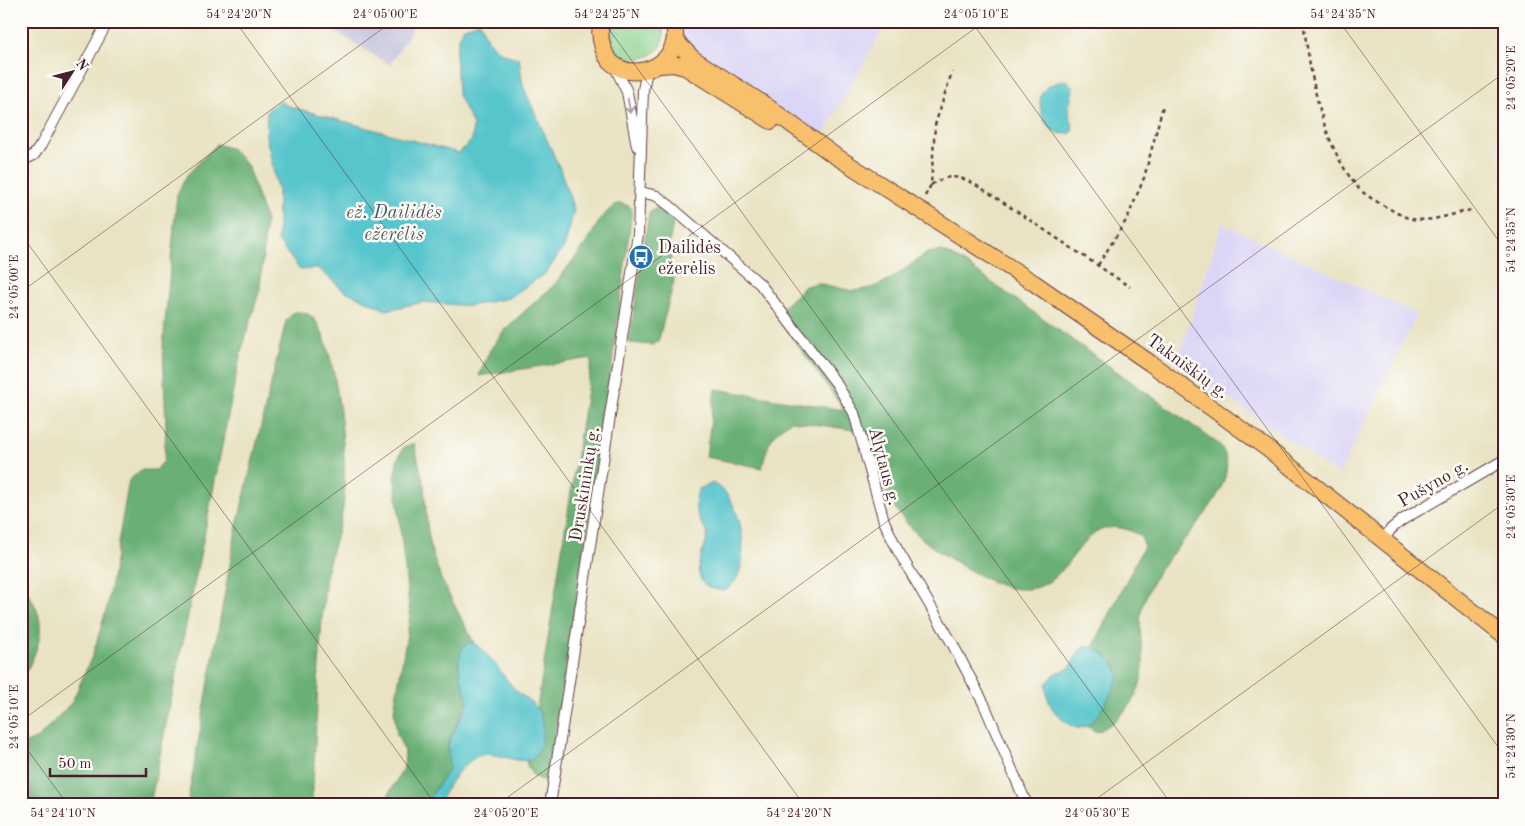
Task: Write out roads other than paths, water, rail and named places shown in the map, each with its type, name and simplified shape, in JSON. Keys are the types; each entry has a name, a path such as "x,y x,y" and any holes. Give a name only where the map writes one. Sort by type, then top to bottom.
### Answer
{"main road":[{"path":"654,67 670,54 675,40 673,21"},
{"path":"599,23 600,39 604,51 611,62 635,72 673,64 685,68 758,115 831,153"},
{"path":"675,40 692,58 764,105 831,153"},
{"name":"Takniškių g.","path":"831,153 1034,283 1150,363 1268,449 1384,539 1504,636"}],"street":[{"path":"21,161 34,154 41,145 108,21"},
{"path":"611,62 622,77 627,92 640,167"},
{"path":"640,167 643,90 654,67"},
{"name":"Druskininkų g.","path":"550,805 638,234 640,167"},
{"name":"Alytaus g.","path":"640,192 657,196 760,284 808,344 846,397 854,413 884,521 897,550 952,643 984,704 1027,805"},
{"name":"Pušyno g.","path":"1384,539 1391,529 1402,520 1504,460"}],"water":[{"name":"ež. Dailidės ežerėlis","path":"480,22 493,47 504,54 519,58 523,86 560,169 574,210 565,245 546,273 509,298 469,306 424,302 386,310 343,290 318,268 300,270 278,241 278,192 266,136 267,111 279,101 288,106 459,153 472,140 473,125 458,95 456,51 462,28"},
{"path":"1066,80 1073,87 1069,108 1072,127 1071,133 1062,134 1048,126 1041,111 1040,103 1041,96 1046,88"},
{"path":"713,483 726,494 735,509 741,528 743,548 741,566 736,581 727,589 709,587 704,584 699,574 699,564 706,543 707,533 698,517 696,501 699,489"},
{"path":"469,642 482,649 514,689 538,710 542,723 542,740 538,751 531,760 526,761 488,754 472,759 446,789 439,805 425,805 449,769 448,744 467,706 468,700 459,670 459,662 463,648"},
{"path":"1086,646 1103,653 1112,662 1116,667 1118,678 1097,716 1085,727 1078,728 1073,727 1061,718 1051,707 1046,684 1056,673 1070,668 1080,650"}],"place":[{"name":"Dailidės ežerėlis","path":"641,257"}]}
